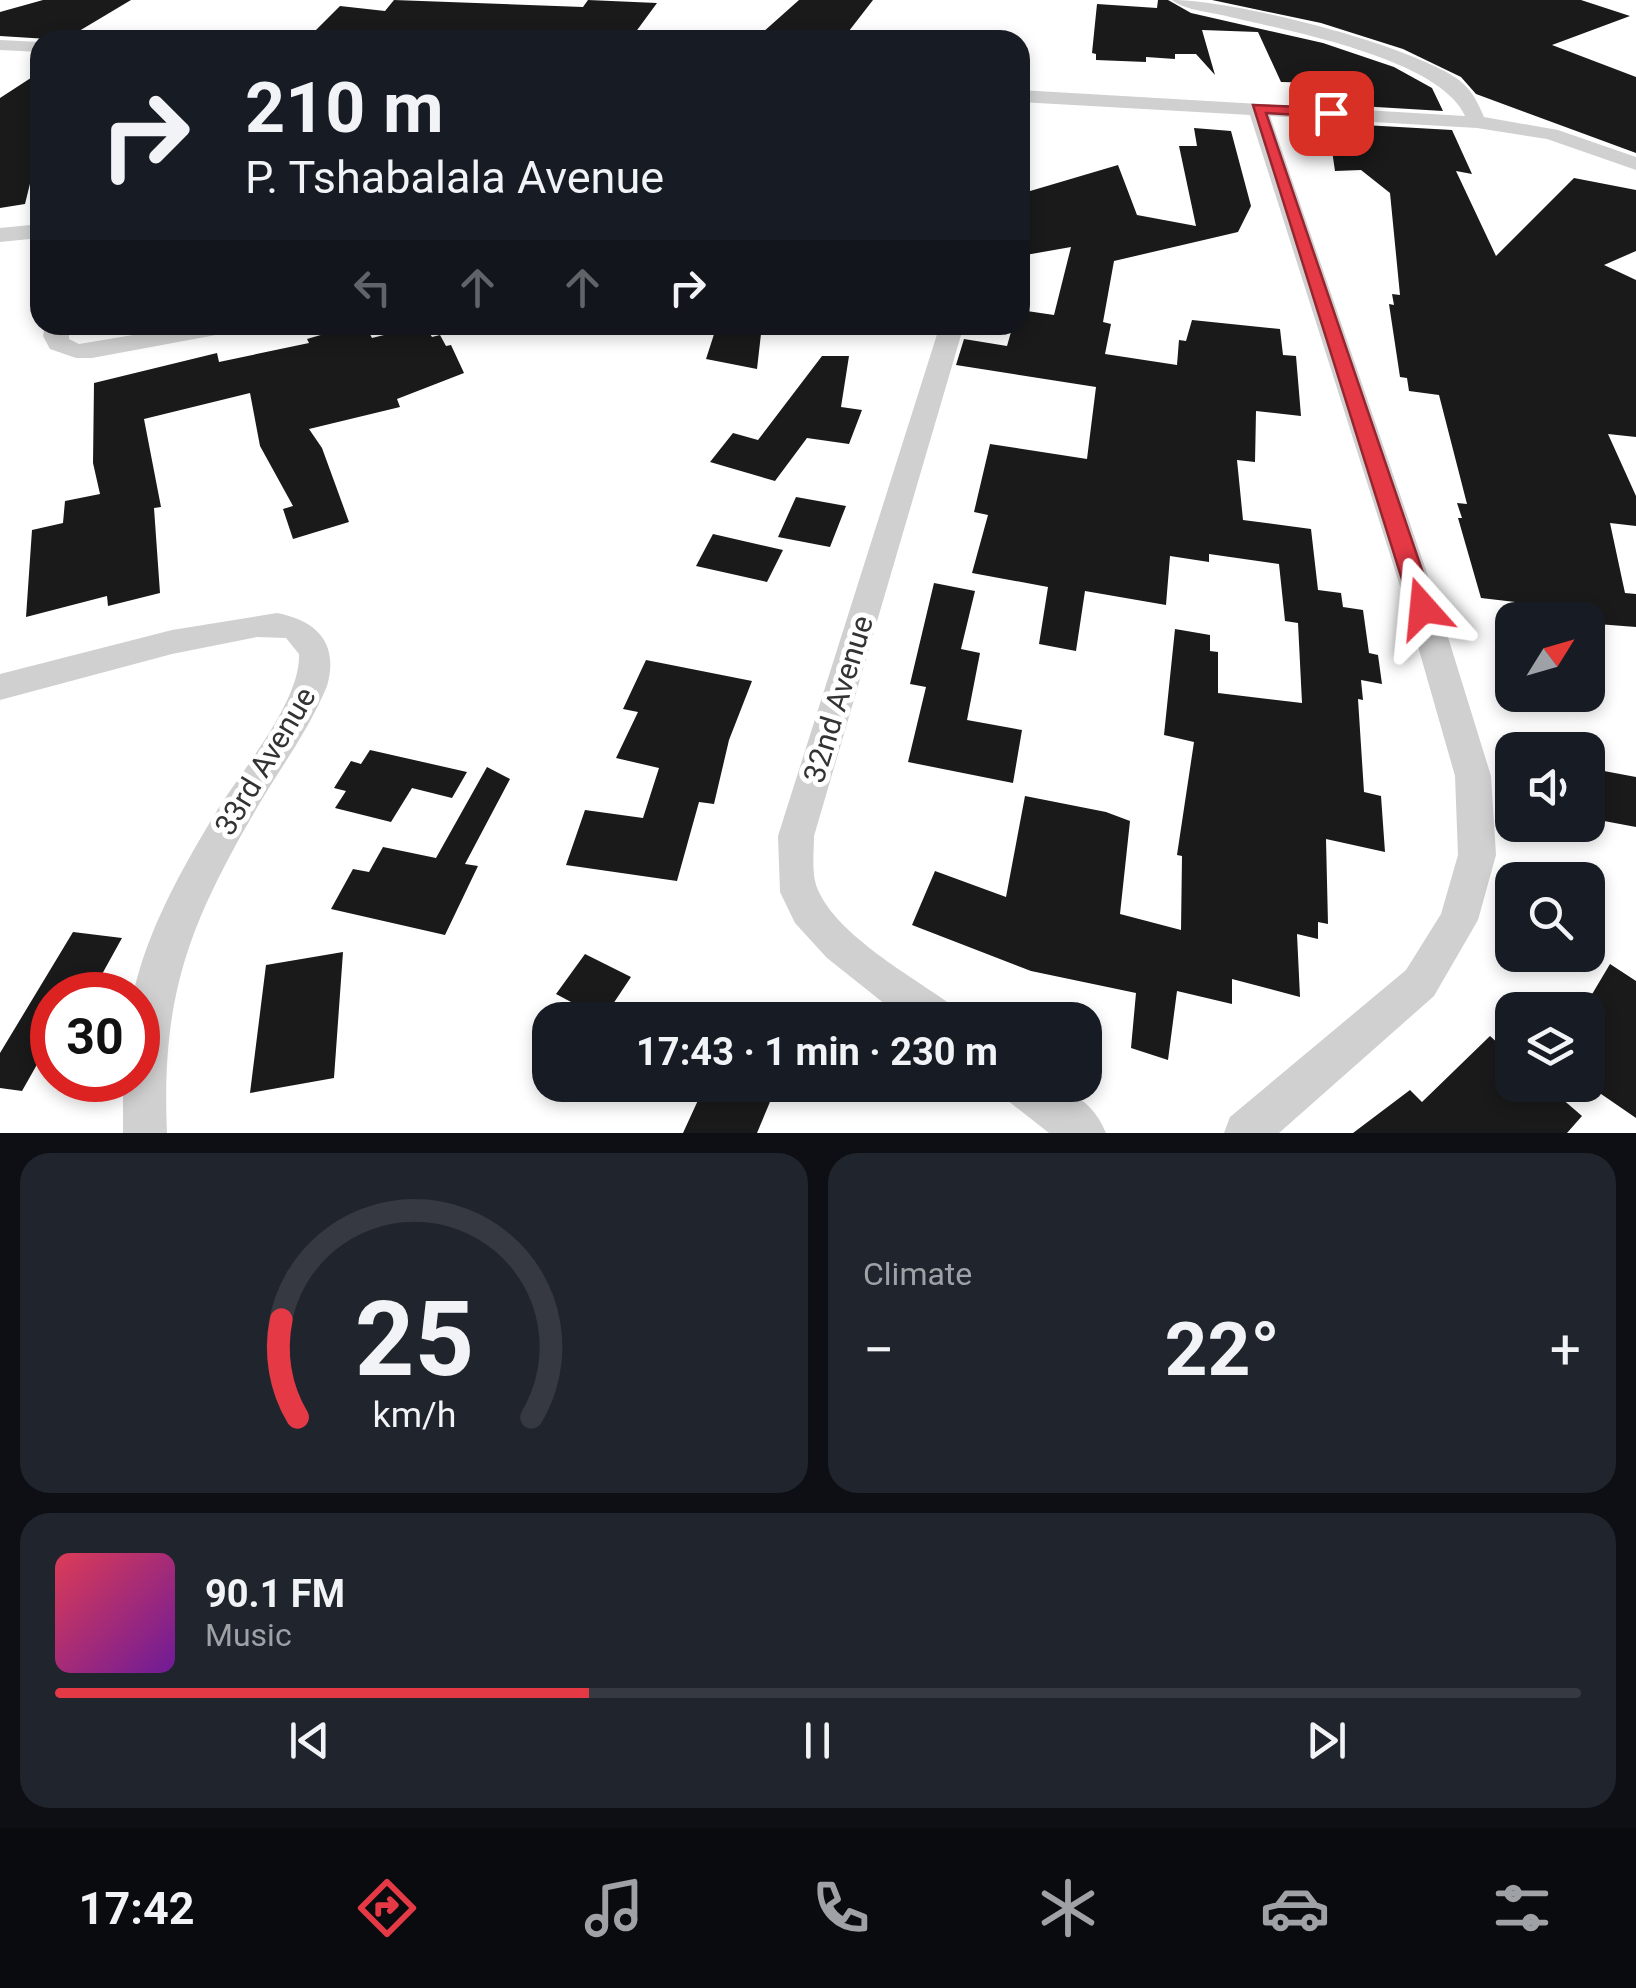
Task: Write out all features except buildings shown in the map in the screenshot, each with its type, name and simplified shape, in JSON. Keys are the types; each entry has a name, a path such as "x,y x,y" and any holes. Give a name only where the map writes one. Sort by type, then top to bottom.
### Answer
{"street":[{"path":"1180,0 1341,38 1424,70 1451,84 1466,98 1478,122"},
{"path":"0,45 30,46"},
{"path":"1030,97 1478,122 1551,134 1636,164"},
{"path":"1246,1133 1420,983 1459,920 1476,855 1473,776 1423,608 1258,108"},
{"path":"0,235 30,232"},
{"path":"55,335 59,344 92,351 178,335"},
{"name":"32nd Avenue","path":"915,1002 835,940 798,890 796,836 949,335"},
{"name":"33rd Avenue","path":"0,687 193,637 259,626 283,626 307,636 317,653 318,674 213,848 160,969 148,1030 145,1133"},
{"path":"1044,1102 1084,1133"}],"route":[{"path":"1331,113 1258,108 1423,608"}]}
